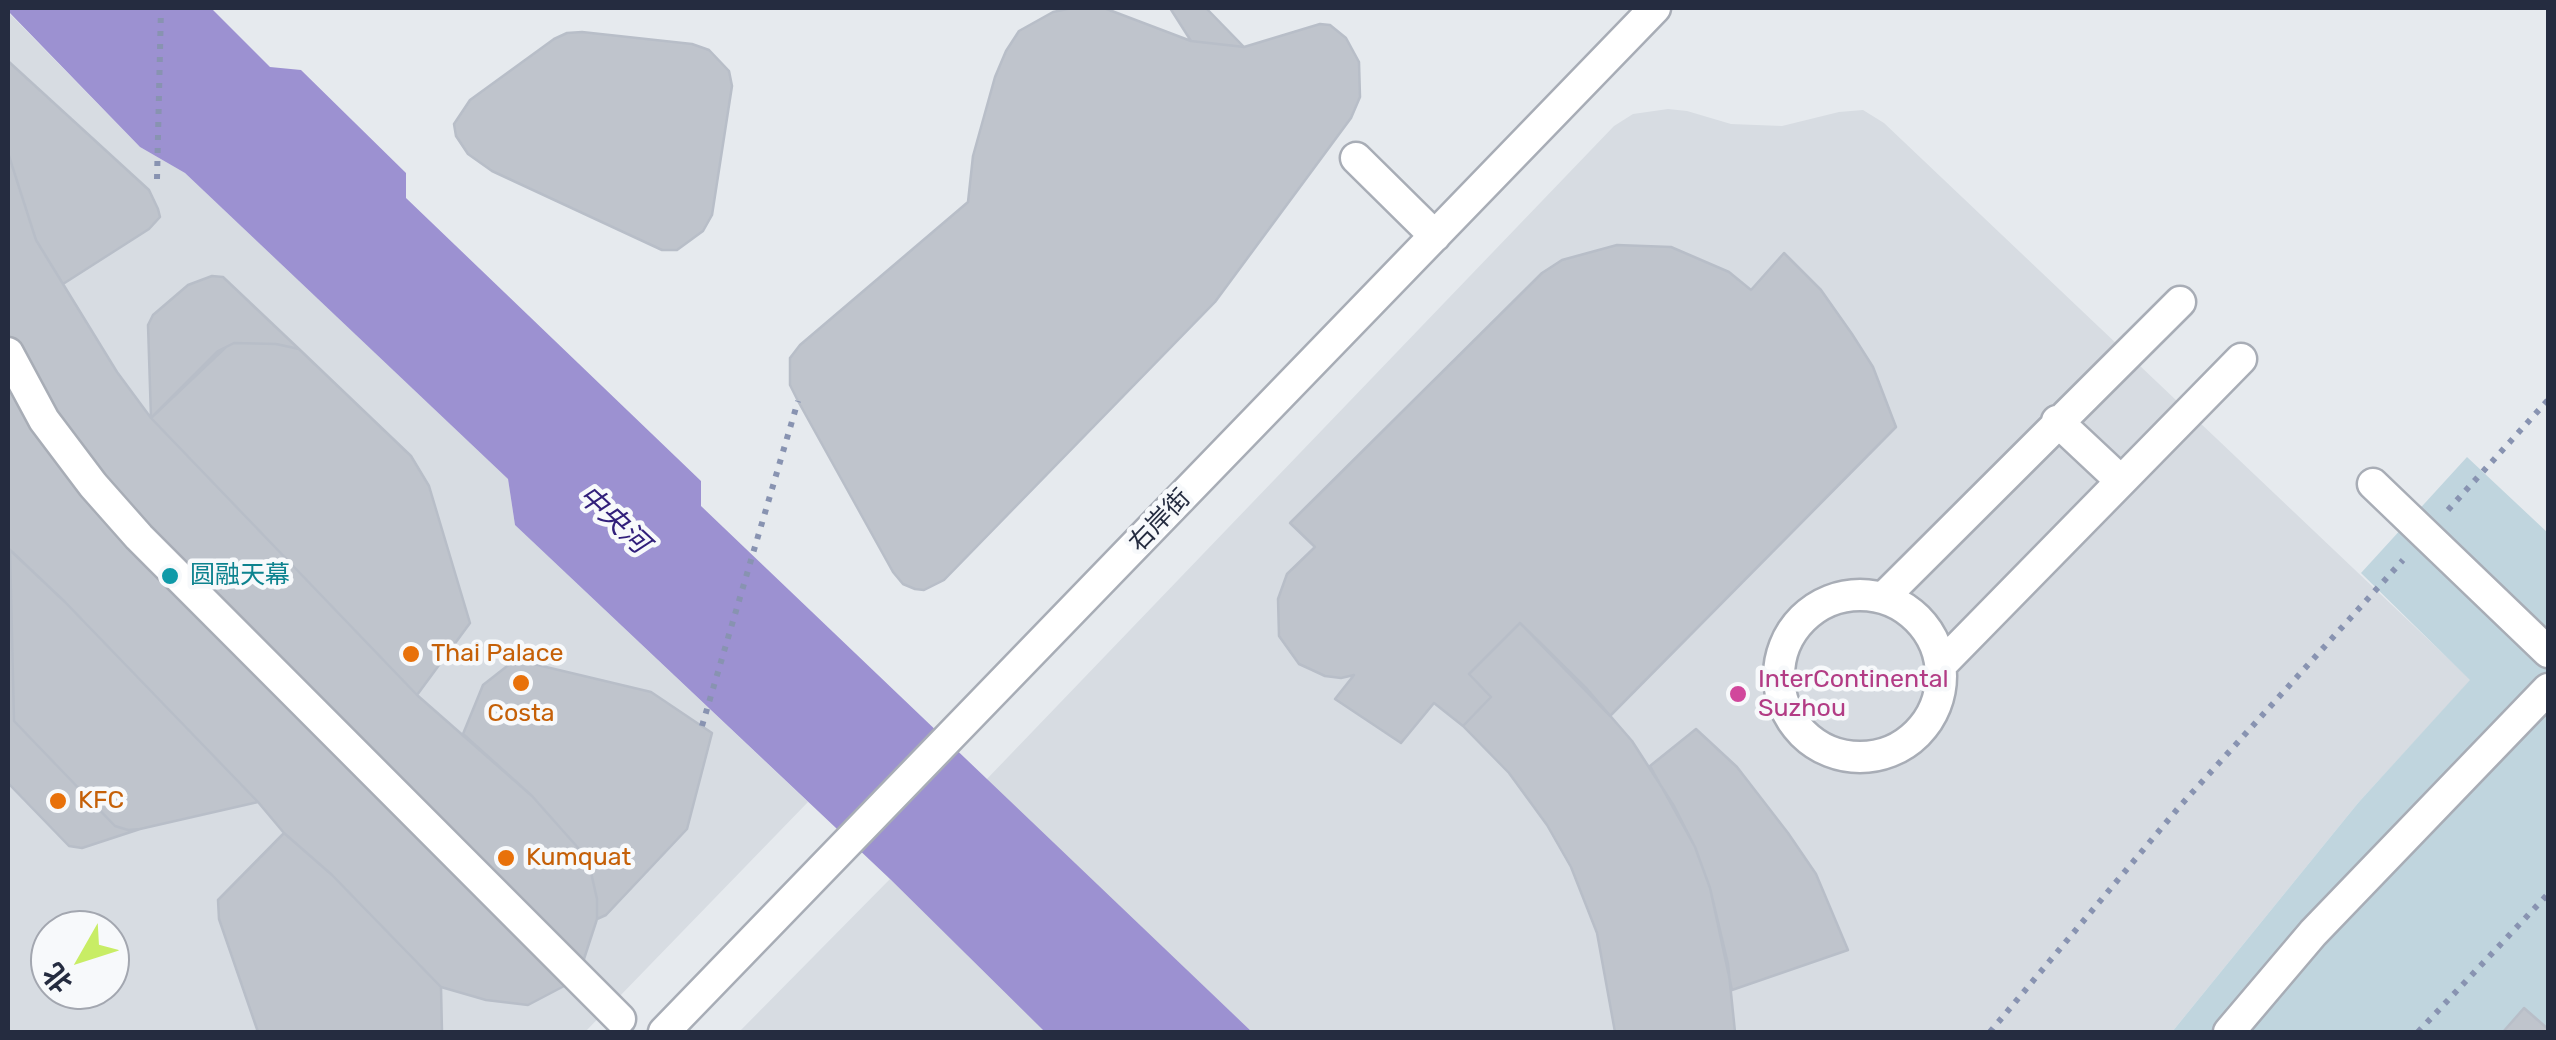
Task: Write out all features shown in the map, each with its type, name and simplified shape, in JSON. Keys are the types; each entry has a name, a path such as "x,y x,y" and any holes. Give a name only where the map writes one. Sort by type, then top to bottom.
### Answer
{"street":[{"name":"右岸街","path":"664,1032 1655,8"},
{"path":"1356,158 1435,236"},
{"path":"1884,597 2180,302"},
{"path":"8,352 44,420 93,486 620,1018"},
{"path":"1941,665 2241,360"},
{"path":"2057,421 2121,481"},
{"path":"2374,484 2548,652"},
{"path":"1856,594 1884,597 1905,607 1936,642 1941,665 1940,693 1930,719 1911,740 1887,753 1859,758 1832,753 1807,738 1789,717 1779,690 1779,662 1788,636 1806,614 1830,599 1856,594"},
{"path":"2229,1032 2313,933 2548,689"}],"path":[{"path":"157,179 161,8"},
{"path":"1990,1032 2180,806 2548,400"},
{"path":"702,726 798,402"},
{"path":"2418,1032 2548,894"}],"shaded area":[{"path":"8,12 140,147 185,173 508,479 515,525 808,802 585,1032 8,1032"},
{"path":"1668,109 1731,124 1782,126 1863,110 1884,123 2471,680 2358,803 2172,1032 1252,1032 985,781 1614,126 1633,114"},
{"path":"2467,457 2548,533 2548,1032 2172,1032 2358,803 2470,680 2361,573"},
{"path":"890,879 1045,1032 739,1032"}],"water":[{"name":"中央河","path":"8,8 211,8 270,67 301,70 406,173 406,198 701,481 701,506 1252,1032 1045,1032 890,879 515,525 508,479 185,173 140,147"}],"building":[{"path":"1104,8 1191,41 1244,47 1320,24 1330,25 1346,38 1359,62 1360,97 1351,118 1215,302 944,580 924,590 915,589 903,584 893,572 798,401 790,385 790,358 800,345 968,202 973,156 1006,51 1019,31 1053,12"},
{"path":"1170,8 1206,8 1244,47 1191,41"},
{"path":"582,32 692,44 709,50 729,71 732,86 712,215 703,231 677,250 662,250 492,171 468,154 456,136 454,124 470,100 554,39"},
{"path":"8,61 149,190 160,217 149,229 63,284 36,240 8,153"},
{"name":"圆融天幕","path":"8,153 36,240 117,372 151,418 417,695 532,796 588,859 597,919 583,962 566,985 528,1005 486,1000 441,987 332,875 284,833 65,602 8,548"},
{"path":"1617,245 1671,247 1729,272 1751,290 1784,253 1821,290 1852,334 1873,367 1896,427 1610,716 1520,623 1469,674 1491,697 1463,726 1434,703 1401,743 1335,699 1354,675 1325,676 1299,664 1279,636 1278,599 1287,574 1315,547 1290,523 1542,273 1562,260"},
{"path":"212,276 223,277 299,349 234,343 151,418 148,325 153,315 188,285"},
{"path":"234,343 299,349 411,456 429,486 470,623 417,695 151,418 218,351"},
{"path":"10,550 14,721 115,826 140,829 82,848 69,846 8,783"},
{"path":"10,550 258,802 140,829 115,826 14,721"},
{"path":"1520,623 1587,689 1632,741 1674,806 1710,888 1728,964 1735,1032 1615,1032 1597,933 1571,867 1547,825 1509,773 1463,726 1491,697 1469,674"},
{"path":"521,661 651,692 712,733 687,829 606,915 597,919 588,859 532,796 463,734 483,685 511,663"},
{"path":"1696,729 1737,767 1788,833 1816,874 1848,950 1732,990 1710,888 1695,847 1650,766"},
{"path":"284,833 332,875 441,987 442,1032 258,1032 219,919 218,900"},
{"path":"2524,1008 2548,1029 2548,1032 2503,1032"}],"place":[{"name":"圆融天幕","path":"170,576"},
{"name":"Thai Palace","path":"411,654"},
{"name":"Costa","path":"521,683"},
{"name":"InterContinental Suzhou","path":"1738,694"},
{"name":"KFC","path":"58,801"},
{"name":"Kumquat","path":"506,858"}]}
